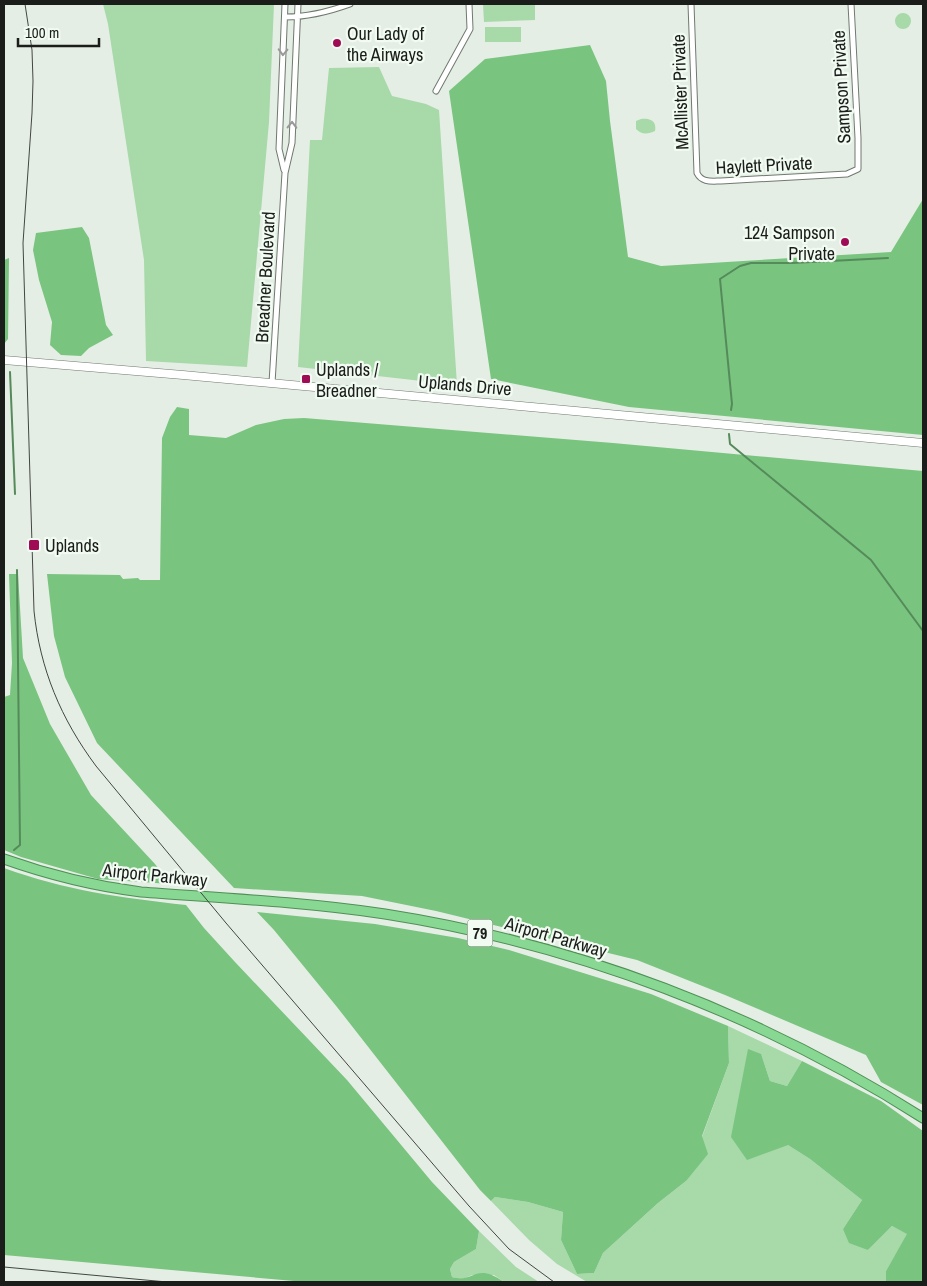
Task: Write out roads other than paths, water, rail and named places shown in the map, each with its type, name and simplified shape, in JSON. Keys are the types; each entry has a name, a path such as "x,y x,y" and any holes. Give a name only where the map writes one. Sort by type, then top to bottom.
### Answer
{"highway":[{"name":"Airport Parkway","path":"4,859 57,876 113,888 361,911 460,929 563,954 639,979 733,1016 840,1068 883,1092 923,1118"}],"main road":[{"name":"Uplands Drive","path":"4,360 923,443"}],"street":[{"name":"Breadner Boulevard","path":"284,173 279,149 285,4"},
{"name":"Breadner Boulevard","path":"272,383 284,173 292,143 298,4"},
{"path":"285,17 324,13 350,4"},
{"path":"436,91 470,29 469,4"},
{"name":"McAllister Private","path":"691,4 696,167 700,178"},
{"name":"Sampson Private","path":"851,4 858,169"},
{"name":"Haylett Private","path":"700,178 706,181 721,182 841,175 858,169"}],"waterway":[{"path":"731,410 720,279 740,266 751,263 888,258"},
{"path":"10,372 15,494"},
{"path":"729,434 730,444 871,560 923,631"},
{"path":"14,850 20,845 17,570"}],"tram line":[{"path":"25,4 32,50 33,81 23,243 34,611 41,653 54,693 72,730 96,766 226,923 469,1206 509,1249 554,1282"},
{"path":"4,1267 167,1282"}],"place":[{"name":"Our Lady of the Airways","path":"337,43"},
{"name":"124 Sampson Private","path":"845,242"},
{"name":"Uplands / Breadner","path":"306,379"},
{"name":"Uplands","path":"34,545"}]}
